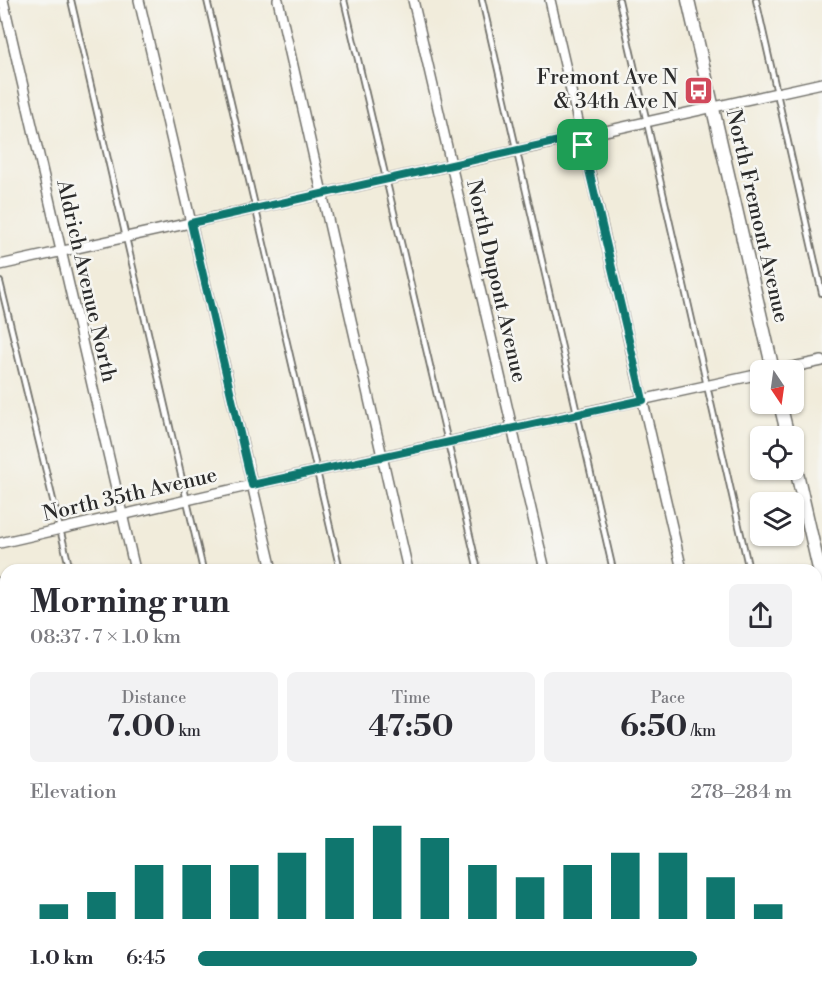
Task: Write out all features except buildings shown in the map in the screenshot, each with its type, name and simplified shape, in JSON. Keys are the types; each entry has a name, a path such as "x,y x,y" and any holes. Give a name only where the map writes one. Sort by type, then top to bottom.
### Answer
{"street":[{"name":"Aldrich Avenue North","path":"3,0 134,564"},
{"path":"139,0 271,564"},
{"path":"278,0 407,564"},
{"name":"North Dupont Avenue","path":"413,0 544,564"},
{"path":"550,0 681,564"},
{"name":"North Fremont Avenue","path":"688,0 771,360"},
{"path":"0,265 822,83"},
{"path":"804,365 822,361"},
{"name":"North 35th Avenue","path":"0,543 252,485 750,376"},
{"path":"799,480 818,564"}],"lane":[{"path":"71,0 202,564"},
{"path":"207,0 339,564"},
{"path":"345,0 385,180 477,564"},
{"path":"482,0 612,564"},
{"path":"619,0 748,564"},
{"path":"756,0 822,293"},
{"path":"0,282 69,564"}],"place":[{"name":"Fremont Ave N & 34th Ave N","path":"699,90"}],"route":[{"path":"581,136 583,145 643,400 252,485 191,223 581,136"}]}
